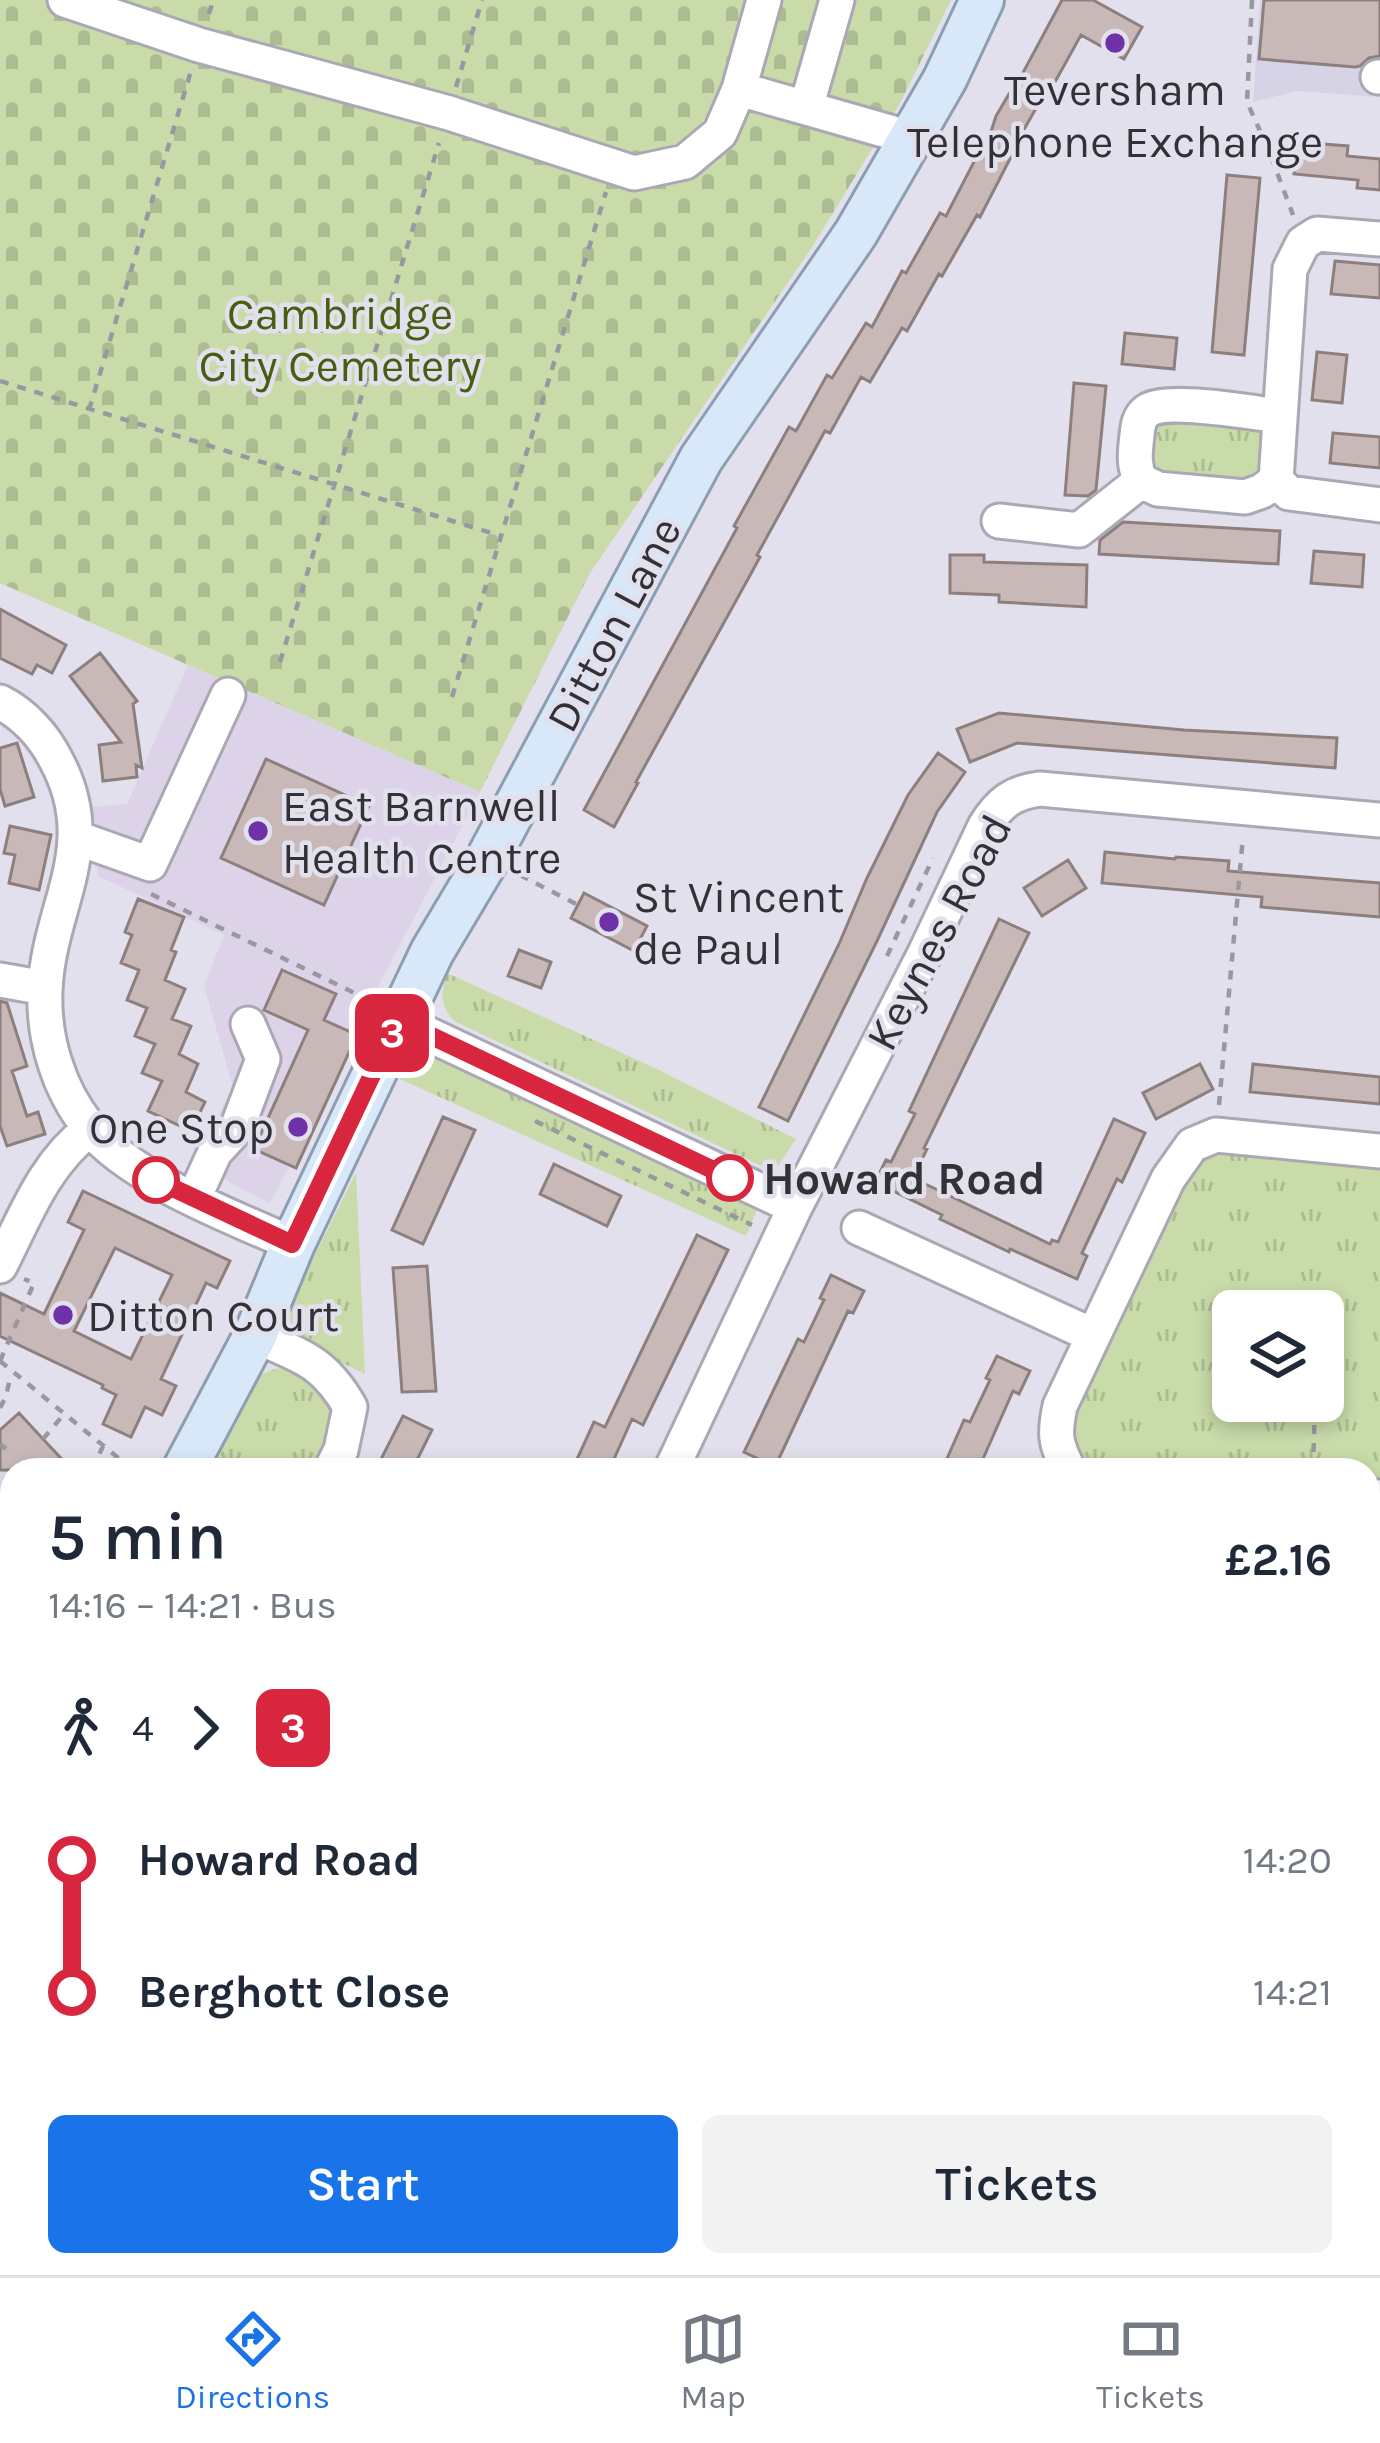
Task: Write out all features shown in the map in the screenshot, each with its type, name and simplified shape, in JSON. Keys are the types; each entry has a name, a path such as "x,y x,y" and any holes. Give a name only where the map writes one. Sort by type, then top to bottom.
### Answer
{"main road":[{"name":"Ditton Lane","path":"190,1458 254,1336 387,1011 431,952 488,858 701,459 856,233 945,79 982,0"}],"street":[{"path":"65,0 199,45 448,113 634,172 685,162 720,133 739,89 764,0"},
{"path":"806,108 837,0"},
{"path":"739,89 911,138"},
{"path":"1380,239 1317,234 1303,243 1290,268 1276,480 1289,494 1380,505"},
{"path":"1276,480 1245,497 1158,489 1141,481 1134,466 1138,422 1158,406 1279,416"},
{"path":"999,521 1079,530 1141,481"},
{"path":"76,838 150,864 228,695"},
{"path":"0,702 38,733 72,791 74,863 45,988 46,1030 70,1100 90,1129 119,1157 292,1244"},
{"name":"Keynes Road","path":"783,1203 924,955 985,826 1010,797 1040,789 1380,820"},
{"path":"0,980 45,988"},
{"path":"387,1011 783,1203 676,1458"},
{"path":"194,1198 215,1152 237,1128 263,1059 248,1024"},
{"path":"9,1271 46,1176 69,1145 90,1129"},
{"path":"1063,1458 1054,1432 1060,1406 1168,1179 1192,1145 1216,1136 1380,1151"},
{"path":"859,1228 1092,1335"},
{"path":"254,1336 314,1362 337,1383 350,1407 337,1458"}],"path":[{"path":"280,662 482,0"},
{"path":"1252,0 1247,102 1303,243"},
{"path":"89,410 199,45"},
{"path":"452,697 614,166"},
{"path":"0,381 501,536"},
{"path":"1216,1136 1246,806"},
{"path":"883,965 942,841"},
{"path":"488,858 578,905"},
{"path":"140,889 387,1011"},
{"path":"530,1118 757,1227 783,1203"},
{"path":"9,1271 34,1283 0,1361 118,1458"},
{"path":"0,1408 12,1371"},
{"path":"43,1438 64,1414"},
{"path":"1313,1458 1314,1422"},
{"path":"0,1444 6,1450"},
{"path":"98,1458 103,1446"}],"shaded area":[{"path":"1260,0 1380,0 1380,97 1297,91 1253,102"},
{"path":"188,665 480,792 270,1204 194,1163 233,1087 204,986 224,935 98,876 90,807 127,804"}],"green space":[{"name":"Cambridge City Cemetery","path":"0,0 951,0 899,105 812,247 590,573 480,792 0,583"},
{"path":"1155,414 1251,418 1263,434 1258,476 1248,483 1158,476 1144,461"},
{"path":"447,973 796,1139 774,1172 454,1021 443,998"},
{"path":"428,1047 760,1203 746,1236 400,1079 413,1049"},
{"path":"1210,1150 1380,1166 1380,1458 1075,1458 1068,1440 1077,1406 1186,1173"},
{"path":"356,1173 365,1374 298,1342 285,1321"},
{"path":"278,1368 308,1375 335,1405 323,1458 213,1458 249,1379"}],"building":[{"path":"1062,0 1093,0 1142,27 1124,59 1081,35 1022,133 1015,157 1012,155 980,217 977,215 942,276 939,274 907,331 902,328 870,382 861,377 830,433 825,431 614,827 584,810 734,526 789,427 796,431 827,375 832,378 866,323 872,327 940,213 946,216 978,154 983,157 996,116"},
{"path":"1264,0 1380,0 1380,56 1355,67 1259,59"},
{"path":"1297,142 1348,146 1347,156 1380,159 1380,190 1357,188 1358,180 1294,174"},
{"path":"1227,175 1260,178 1244,355 1212,352"},
{"path":"1335,261 1380,265 1380,298 1331,294"},
{"path":"1125,333 1177,338 1174,369 1122,364"},
{"path":"1317,352 1347,355 1342,403 1312,400"},
{"path":"1074,383 1106,386 1096,490 1088,496 1065,495"},
{"path":"1333,433 1380,437 1380,468 1330,463"},
{"path":"1123,522 1280,531 1278,564 1099,554 1100,540"},
{"path":"1314,551 1364,555 1362,587 1311,583"},
{"path":"950,555 984,555 984,562 1087,565 1086,607 999,602 999,595 950,593"},
{"path":"0,609 66,645 52,673 37,665 32,674 0,658"},
{"path":"100,653 137,701 133,704 142,768 136,765 137,777 103,781 99,745 121,742 70,676"},
{"path":"999,713 1337,738 1335,768 1017,743 970,762 957,729"},
{"path":"17,743 34,797 5,806 0,748"},
{"path":"938,753 965,772 937,812 788,1121 759,1107 908,795"},
{"name":"East Barnwell Health Centre","path":"266,759 369,806 324,905 221,858"},
{"path":"10,826 51,835 39,890 9,883 15,855 4,853"},
{"path":"1105,852 1229,861 1228,871 1380,883 1380,917 1261,907 1262,897 1102,883"},
{"path":"1068,860 1086,888 1042,916 1024,888"},
{"name":"St Vincent de Paul","path":"584,893 647,926 634,951 571,918"},
{"path":"138,899 184,917 165,980 185,989 172,1019 191,1026 179,1054 198,1064 186,1092 205,1102 191,1131 148,1111 162,1081 142,1073 155,1044 135,1036 147,1008 127,1000 139,970 121,963 132,935 125,932"},
{"path":"999,919 1029,933 915,1174 920,1176 917,1180 1050,1244 1058,1242 1114,1119 1145,1133 1082,1253 1087,1256 1077,1279 940,1219 942,1215 875,1182 886,1160 891,1162 915,1114 909,1111"},
{"path":"519,950 551,962 541,988 508,976"},
{"path":"282,970 336,994 324,1020 357,1035 296,1168 254,1149 308,1030 264,1010"},
{"path":"0,1001 7,1003 27,1066 12,1071 27,1116 38,1112 45,1134 7,1146 0,1126"},
{"path":"1200,1064 1213,1089 1156,1119 1143,1093"},
{"path":"1253,1064 1380,1077 1380,1104 1250,1092"},
{"path":"443,1117 475,1130 423,1244 392,1230"},
{"path":"554,1164 621,1196 607,1226 540,1194"},
{"name":"Ditton Court","path":"83,1191 230,1261 217,1288 206,1283 161,1379 176,1386 162,1415 145,1407 131,1437 103,1424 116,1395 0,1336 0,1293 44,1314 84,1230 68,1222","holes":["115,1248 172,1275 131,1359 74,1331"]},
{"path":"697,1235 728,1250 643,1425 632,1419 614,1458 578,1458 594,1422 605,1427"},
{"path":"427,1266 436,1391 402,1392 393,1268"},
{"path":"831,1275 864,1291 853,1313 848,1311 779,1458 756,1458 744,1452 798,1339 804,1342 824,1300 820,1298"},
{"path":"997,1356 1030,1371 1019,1394 1013,1391 983,1458 947,1458 964,1420 970,1422 990,1380 986,1378"},
{"path":"19,1413 61,1458 0,1458 0,1430"},
{"path":"403,1416 432,1430 418,1458 382,1458"}],"bus line":[{"name":"3","path":"156,1180 292,1244 398,1020 730,1178"}],"place":[{"name":"Teversham Telephone Exchange","path":"1115,43"},
{"name":"East Barnwell Health Centre","path":"258,831"},
{"name":"St Vincent de Paul","path":"609,922"},
{"name":"One Stop","path":"298,1127"},
{"name":"Howard Road","path":"730,1178"},
{"name":"Ditton Court","path":"63,1315"}]}
